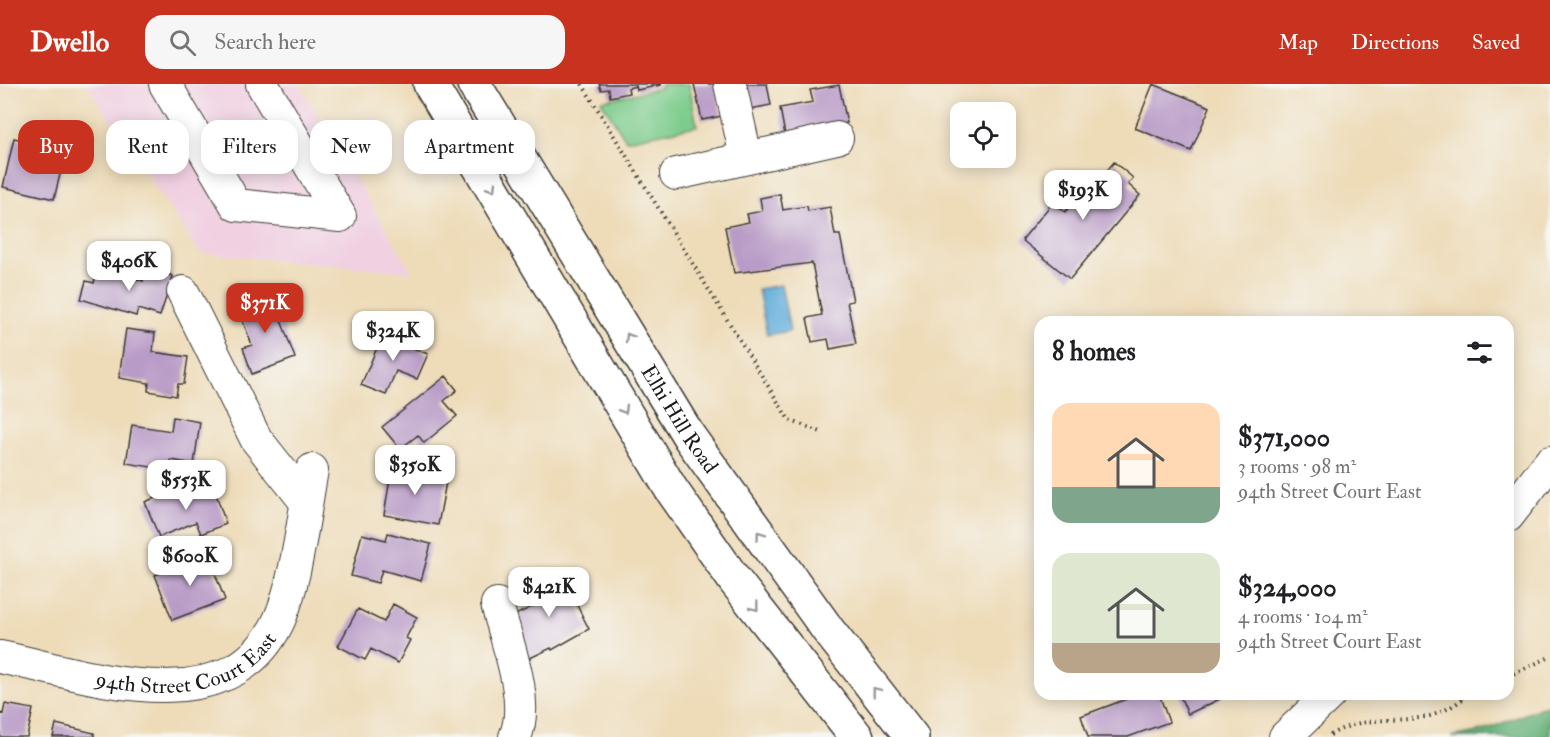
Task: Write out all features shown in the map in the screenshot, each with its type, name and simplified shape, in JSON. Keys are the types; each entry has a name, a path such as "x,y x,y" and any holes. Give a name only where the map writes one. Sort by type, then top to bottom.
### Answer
{"highway":[{"name":"Elhi Hill Road","path":"430,84 671,489 735,581 857,737"},
{"name":"Elhi Hill Road","path":"474,84 690,438 828,630 912,737"}],"street":[{"path":"165,84 236,205 340,216 262,84"},
{"path":"730,84 746,157"},
{"path":"676,174 837,138"},
{"path":"183,292 255,439 306,502"},
{"path":"1514,508 1550,462"},
{"name":"94th Street Court East","path":"0,657 161,688 206,683 225,676 245,663 274,631 290,581 312,470"},
{"path":"497,604 520,692 520,726 515,737"},
{"path":"1285,737 1324,700"}],"path":[{"path":"582,84 789,420 821,432"},
{"path":"1514,673 1550,657"},
{"path":"1327,737 1340,729 1378,719 1425,717 1451,707 1461,700"}],"shaded area":[{"path":"86,84 299,84 321,120 310,120 310,174 353,174 412,272 200,253 147,174 189,174 189,120 110,120"}],"green space":[{"path":"661,84 689,84 697,126 626,140 601,101 661,88"},
{"path":"1550,704 1550,737 1451,737 1483,731"}],"water":[{"path":"781,285 790,331 767,335 758,289"}],"building":[{"path":"599,84 661,85 637,90 636,86 628,88 629,93 610,97 609,89 601,90"},
{"path":"694,84 715,84 722,116 702,120"},
{"path":"746,84 767,84 771,105 750,109"},
{"path":"1153,84 1210,107 1191,151 1135,128"},
{"path":"839,85 847,123 785,135 780,108 813,102 810,90"},
{"path":"14,138 18,139 18,174 60,174 54,199 3,187"},
{"path":"1114,162 1133,178 1128,184 1140,195 1070,279 1022,240 1053,202 1065,212 1085,189 1081,186 1092,173 1100,179"},
{"path":"780,194 783,210 807,206 808,211 830,207 835,235 840,235 853,301 847,302 856,344 830,349 828,339 812,342 807,318 822,315 812,263 734,273 725,227 749,222 747,214 762,211 760,198"},
{"path":"98,267 143,281 147,268 173,276 160,316 138,309 136,316 81,299 86,281 94,283"},
{"path":"271,293 295,358 252,374 243,348 252,345 237,306"},
{"path":"126,329 155,333 153,352 188,357 184,384 178,384 176,396 148,391 149,383 119,378"},
{"path":"385,329 412,341 410,347 428,354 417,379 396,371 386,395 361,385"},
{"path":"446,376 457,390 444,401 457,416 424,443 418,435 400,449 382,427"},
{"path":"173,417 200,422 194,464 171,460 170,470 126,463 132,425 171,431"},
{"path":"392,467 447,477 438,525 384,515"},
{"path":"187,485 191,494 213,485 226,524 201,534 196,522 159,537 145,502"},
{"path":"388,533 431,544 421,581 382,570 378,583 351,576 362,534 386,540"},
{"path":"208,555 225,600 172,620 155,575"},
{"path":"559,570 589,629 552,650 551,648 528,659 507,619 540,603 530,584"},
{"path":"393,604 417,617 406,638 410,640 398,663 371,649 365,660 338,646 358,609 384,622"},
{"path":"1124,700 1161,700 1169,722 1128,737 1088,737 1081,716"},
{"path":"1182,700 1218,700 1188,714"},
{"path":"5,704 33,709 27,737 0,737 0,713 3,714"},
{"path":"56,724 94,733 94,737 53,737"}]}
